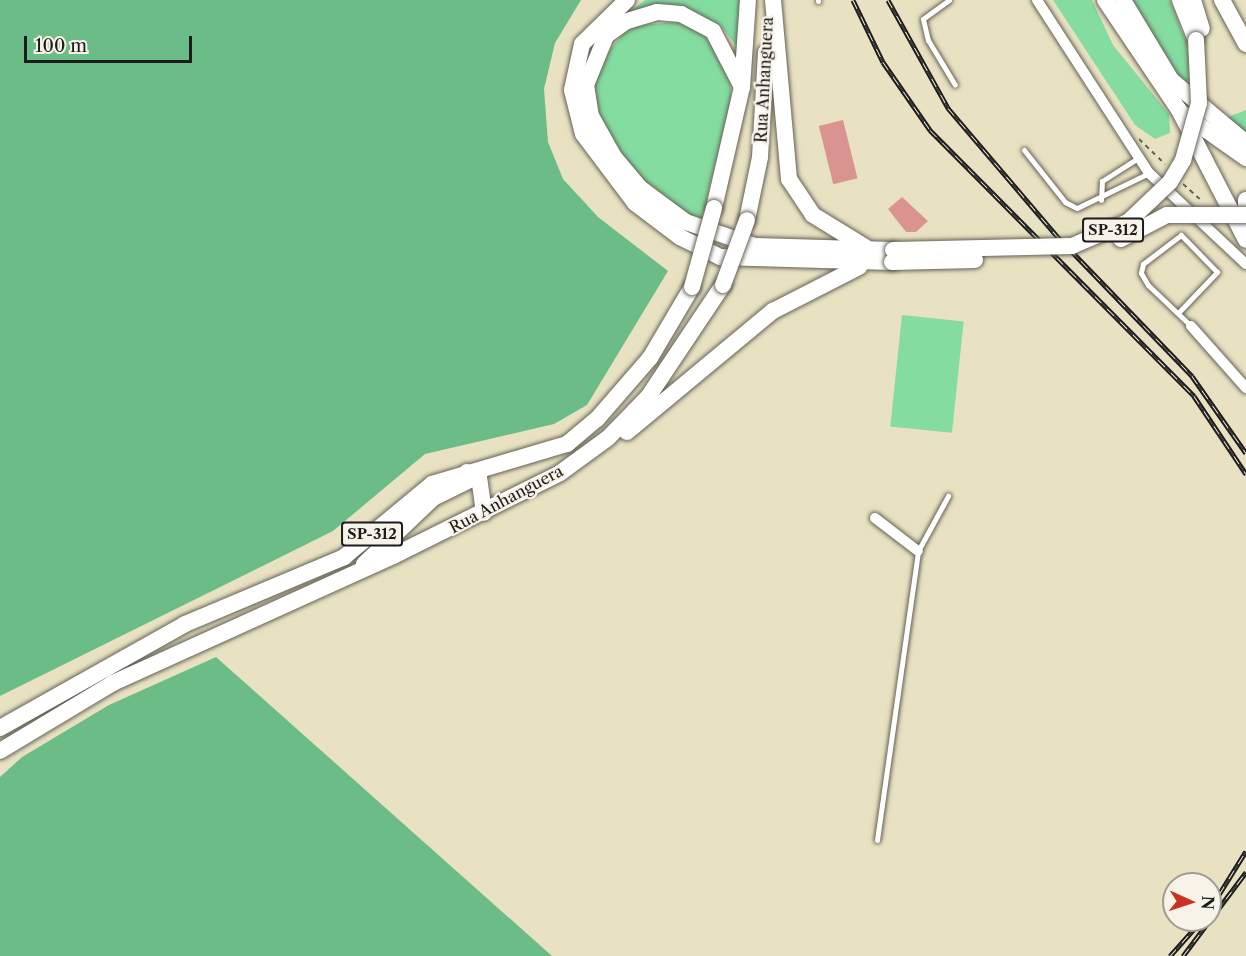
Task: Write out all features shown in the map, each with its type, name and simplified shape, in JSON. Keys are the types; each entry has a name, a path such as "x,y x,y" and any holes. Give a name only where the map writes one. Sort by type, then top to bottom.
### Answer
{"main road":[{"path":"627,0 594,28 573,68 574,112 612,178 659,222 720,257 872,257"},
{"name":"Rua Anhanguera","path":"0,728 185,624 344,557 423,490 567,444 584,432 650,358 692,288 714,208 742,87 748,0"},
{"name":"Rua Anhanguera","path":"0,751 113,683 484,513 560,472 631,416 665,376 723,285 747,220 760,158 767,0"},
{"path":"773,0 789,179 829,229 872,257"},
{"path":"1105,0 1179,110 1246,240"},
{"path":"1123,0 1171,80 1246,143"},
{"name":"SP-312","path":"742,87 713,31 681,14 657,12 626,22 606,36 586,85 591,116 614,157 640,188 686,222 755,246 872,257 1072,246 1128,222 1170,182 1183,160 1199,103 1200,37 1180,0"},
{"path":"1136,229 1171,195 1197,148 1209,86 1193,0"},
{"path":"1221,0 1246,44"},
{"path":"1179,110 1246,158"},
{"path":"1246,200 1246,215"},
{"name":"SP-312","path":"893,256 1072,256 1174,214 1246,215"},
{"name":"SP-312","path":"560,472 631,429 773,311 872,257"},
{"path":"327,586 371,558 433,498 471,474 567,453 583,456"},
{"path":"471,474 484,513"}],"street":[{"path":"1037,0 1149,173 1246,264"},
{"path":"1191,326 1246,388"},
{"path":"875,518 918,551"}],"lane":[{"path":"949,0 923,19 928,40 955,85"},
{"path":"1024,150 1069,206 1101,200 1149,173"},
{"path":"1101,200 1102,181 1138,158"},
{"path":"1178,313 1216,272 1180,235 1142,268 1148,285 1191,326"},
{"path":"877,840 918,551 948,496"}],"green space":[{"path":"0,0 581,0 555,43 544,89 548,142 563,179 598,217 668,271 587,405 554,424 425,454 333,531 0,696"},
{"path":"645,0 741,0 737,47 720,25 678,7 621,19"},
{"path":"1053,0 1092,0 1113,45 1169,114 1170,133 1155,139 1135,125"},
{"path":"1128,0 1170,0 1188,48 1192,86 1174,76"},
{"path":"677,22 700,31 718,49 730,72 731,99 701,223 641,183 603,129 592,93 605,55 623,34 638,25"},
{"path":"1246,110 1246,137 1223,119"},
{"path":"902,315 964,321 952,433 890,426"},
{"path":"216,657 552,956 0,956 0,777 22,757 109,705"}],"building":[{"path":"843,120 858,178 833,184 819,126"},
{"path":"902,197 928,221 916,232 906,232 888,209"}],"railway":[{"path":"853,0 883,62 930,130 1194,396 1246,474"},
{"path":"888,0 948,108 1056,235 1192,376 1246,453"},
{"path":"1222,890 1246,851"},
{"path":"1183,956 1246,872"},
{"path":"1170,956 1191,932"}]}
